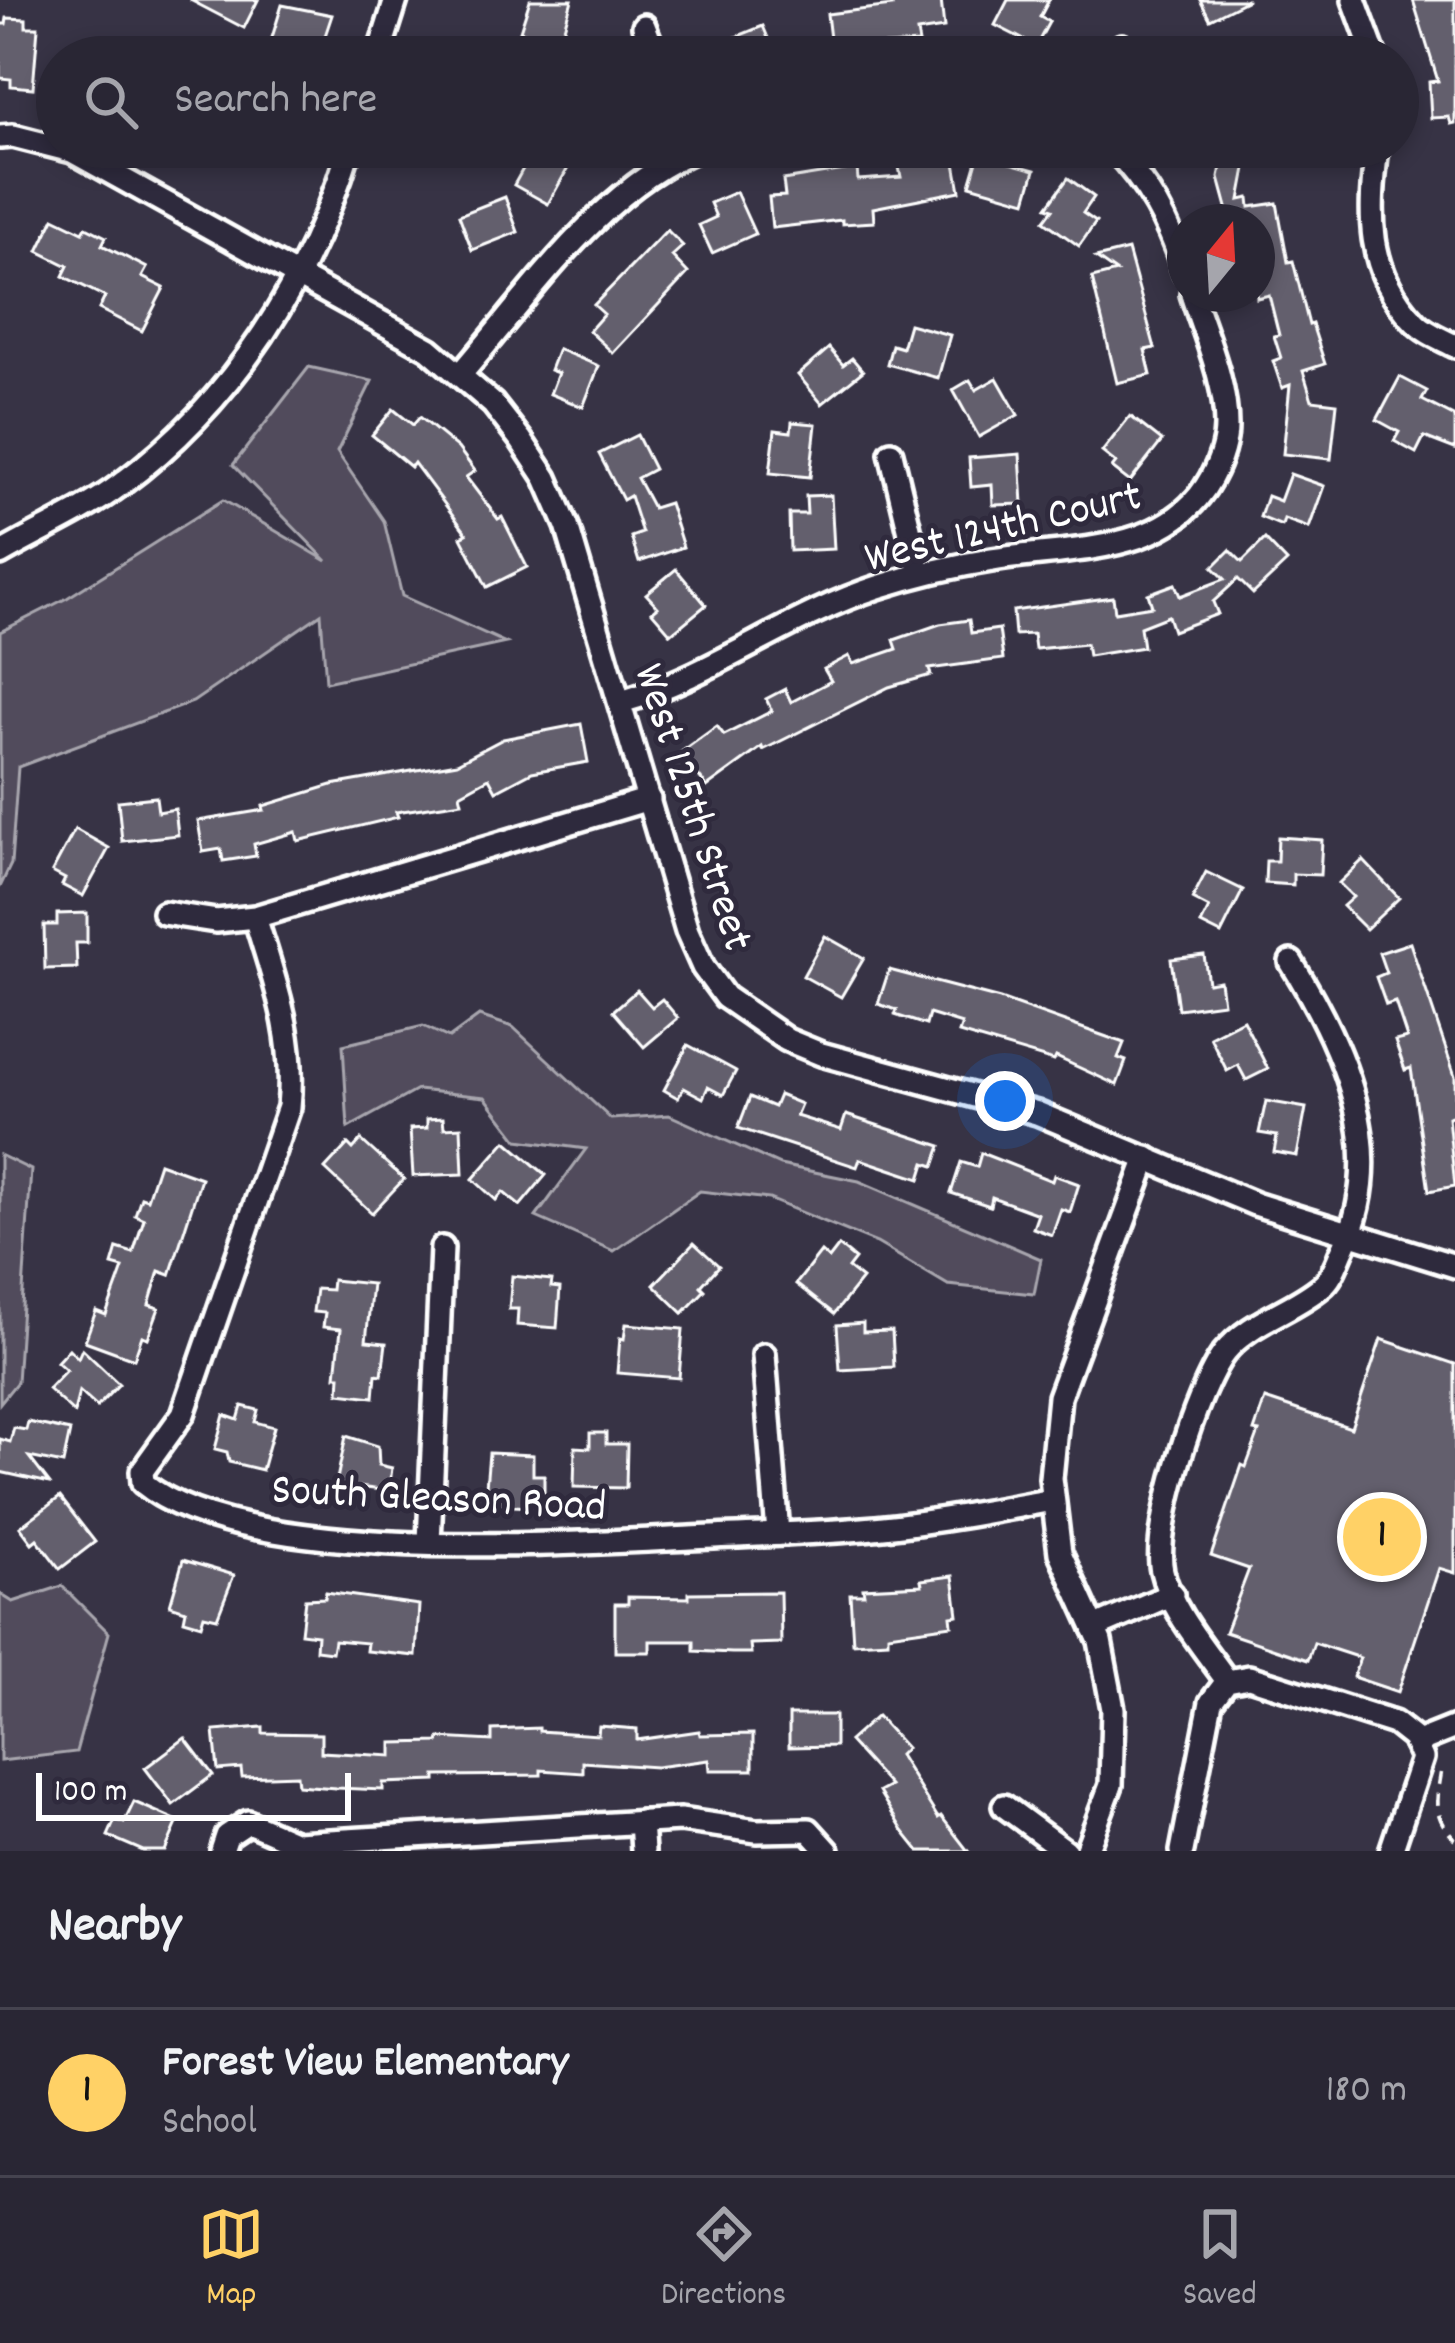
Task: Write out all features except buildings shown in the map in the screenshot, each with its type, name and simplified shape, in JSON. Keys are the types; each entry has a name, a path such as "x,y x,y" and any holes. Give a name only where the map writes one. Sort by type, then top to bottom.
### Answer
{"street":[{"path":"385,36 396,0"},
{"path":"1354,0 1367,36"},
{"path":"644,26 648,36"},
{"name":"West 125th Street","path":"0,137 36,142"},
{"name":"West 125th Street","path":"102,168 429,349 493,404 546,478 586,582 686,931 703,968 725,997 757,1022 821,1054 1037,1113 1255,1204 1455,1266"},
{"path":"0,554 120,485 222,393 277,318 328,212 343,168"},
{"path":"461,374 603,213 663,168"},
{"path":"1130,168 1167,220"},
{"path":"1374,168 1370,205 1378,267 1416,325 1455,346"},
{"name":"West 124th Court","path":"621,702 669,688 815,612 920,574 1150,535 1179,520 1218,464 1226,428 1222,391 1198,312"},
{"path":"892,453 920,574"},
{"path":"164,913 216,921 255,917 649,799"},
{"name":"South Gleason Road","path":"255,917 289,1031 289,1107 183,1414 142,1471 143,1483 157,1494 199,1514 303,1537 524,1546 865,1529 1053,1500"},
{"path":"1227,1681 1161,1569 1164,1511 1203,1396 1222,1356 1250,1328 1326,1284 1349,1235 1365,1177 1356,1108 1319,1007 1292,962"},
{"path":"1086,1851 1111,1785 1113,1709 1094,1628 1060,1553 1051,1478 1059,1397 1147,1158"},
{"path":"429,1542 442,1248"},
{"path":"764,1355 778,1534"},
{"path":"1094,1628 1172,1594"},
{"path":"1182,1851 1211,1702 1227,1681 1249,1677 1394,1723 1415,1743 1422,1758 1390,1851"},
{"path":"1415,1743 1455,1727"},
{"path":"1004,1805 1065,1851"},
{"path":"222,1851 226,1836 248,1822 293,1847 680,1820 757,1831 809,1830 828,1851"},
{"path":"641,1822 643,1851"}],"path":[{"path":"1415,1743 1444,1759 1435,1809 1437,1820 1455,1839"}],"shaded area":[{"path":"309,367 372,381 337,452 384,521 402,596 506,643 326,682 321,614 193,702 18,767 11,864 0,887 0,632 67,598 223,500 327,561 233,465"},
{"path":"479,1016 513,1027 611,1119 669,1115 780,1165 859,1181 1041,1259 1034,1294 948,1285 877,1243 769,1199 700,1191 614,1251 536,1217 586,1149 518,1140 485,1097 417,1090 348,1128 343,1045 423,1026 449,1038"},
{"path":"0,1155 31,1170 17,1382 0,1403"},
{"path":"62,1586 109,1633 76,1752 0,1761 0,1594 13,1602"}],"place":[{"name":"Forest View Elementary","path":"1382,1537"}]}
